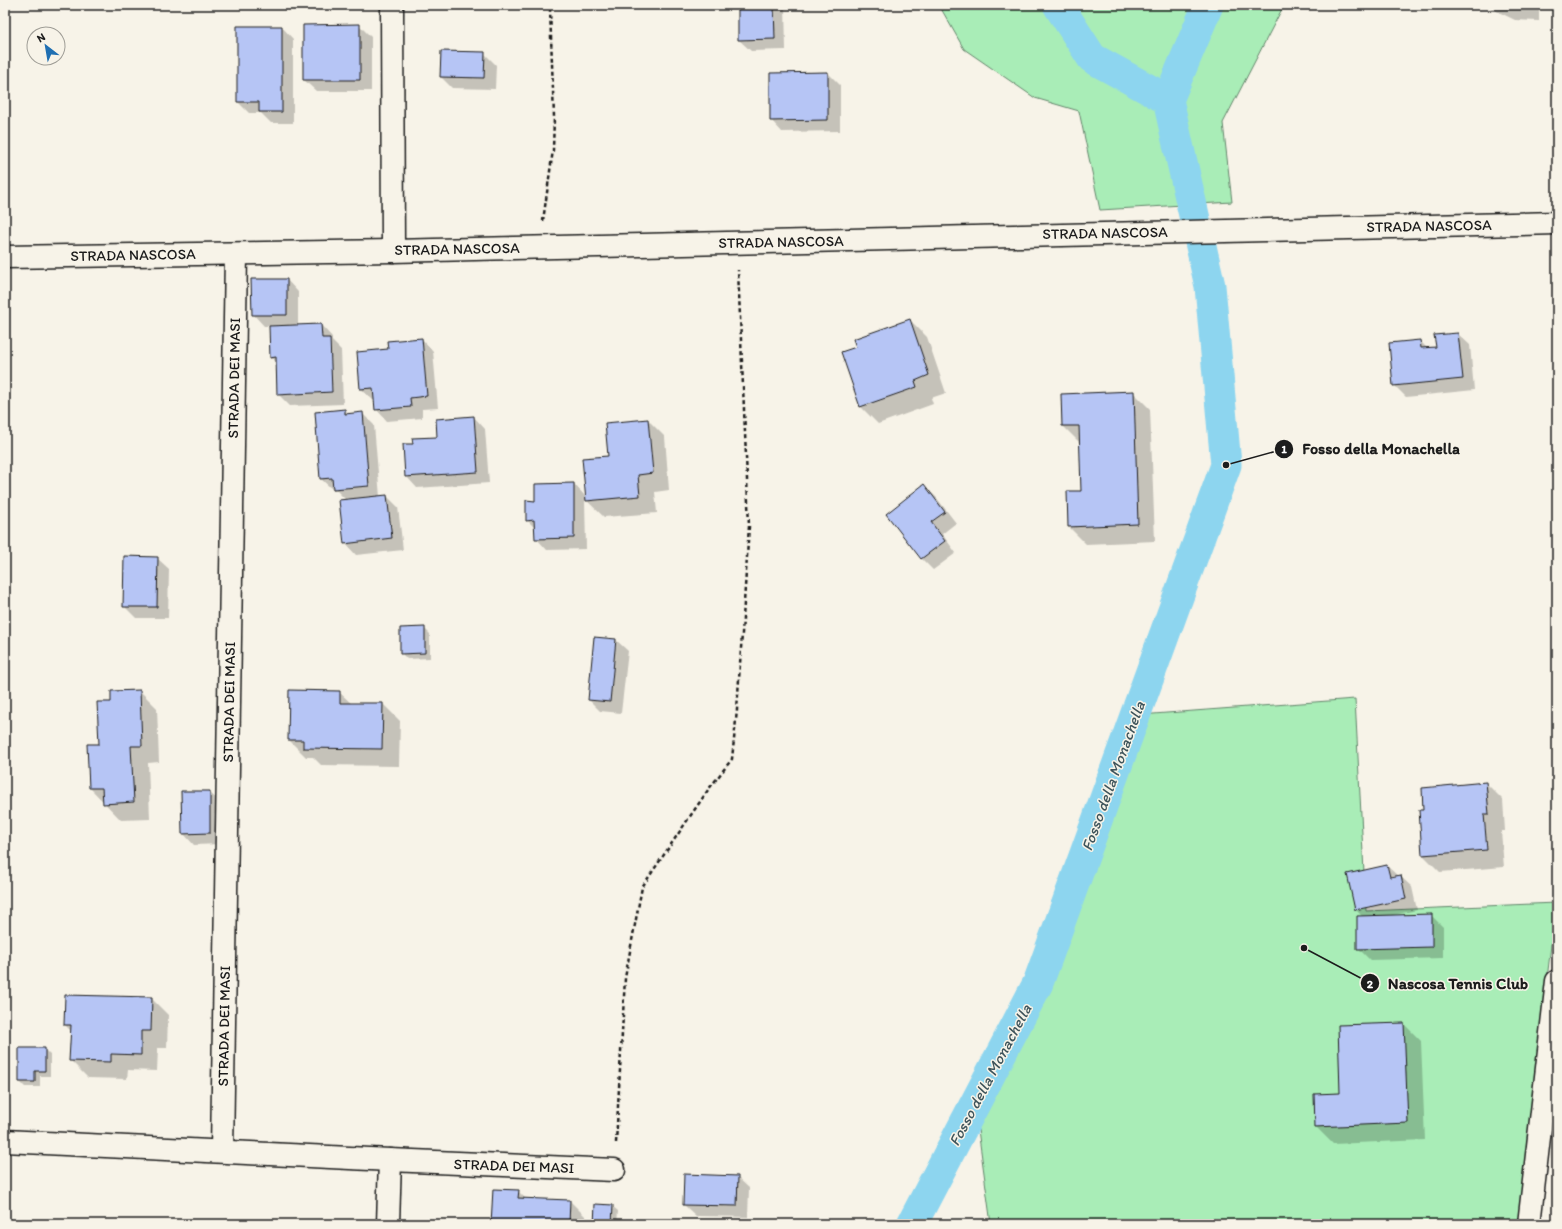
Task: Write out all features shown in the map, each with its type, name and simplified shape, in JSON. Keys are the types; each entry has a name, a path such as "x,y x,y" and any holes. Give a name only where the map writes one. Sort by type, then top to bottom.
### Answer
{"street":[{"path":"392,5 393,251"},
{"name":"STRADA NASCOSA","path":"5,257 393,251 1557,223"},
{"name":"STRADA DEI MASI","path":"222,1151 236,254"},
{"path":"1529,1224 1557,981"},
{"name":"STRADA DEI MASI","path":"5,1141 614,1170"},
{"path":"388,1224 390,1160"}],"path":[{"path":"539,247 553,150 554,117 550,10"},
{"path":"614,1170 625,978 642,887 708,790 732,760 737,710 749,526 736,243"},
{"path":"5,1209 6,1224"}],"green space":[{"path":"939,5 1284,5 1223,123 1232,202 1100,210 1079,111 1035,98 964,49"},
{"path":"1355,699 1366,911 1556,903 1518,1224 991,1224 976,1115 1043,985 1140,715"}],"building":[{"path":"738,5 774,5 775,39 738,40"},
{"path":"360,24 360,80 303,80 303,25"},
{"path":"237,26 282,26 282,112 259,112 259,102 237,102"},
{"path":"441,51 485,52 484,78 440,77"},
{"path":"828,72 828,120 770,121 770,73"},
{"path":"251,279 287,279 287,315 252,315"},
{"path":"910,319 929,375 915,381 917,387 860,407 841,352 856,347 853,339"},
{"path":"321,324 322,338 330,338 332,392 277,395 276,357 270,358 269,326"},
{"path":"1458,333 1463,379 1393,386 1389,343 1420,340 1421,348 1436,347 1434,335"},
{"path":"422,338 427,396 410,398 411,407 375,410 373,388 360,389 357,352 388,349 387,341"},
{"path":"1134,391 1138,524 1068,527 1067,491 1081,491 1079,426 1062,426 1061,394"},
{"path":"345,409 345,414 363,412 369,486 333,489 332,478 320,479 315,412"},
{"path":"474,416 478,472 405,477 403,444 413,444 412,438 437,437 436,419"},
{"path":"648,419 653,473 638,475 640,496 586,501 582,458 608,456 605,423"},
{"path":"574,483 574,538 535,539 534,520 526,521 526,500 535,501 535,484"},
{"path":"924,484 945,512 931,522 945,541 921,559 886,514"},
{"path":"387,495 392,538 344,544 339,500"},
{"path":"124,556 158,557 157,607 123,607"},
{"path":"425,627 425,653 400,654 400,628"},
{"path":"594,637 616,639 610,702 588,700"},
{"path":"140,690 142,746 131,746 134,802 103,804 102,788 89,788 87,744 99,744 97,702 111,702 111,691"},
{"path":"289,690 340,691 340,703 383,703 382,749 303,748 303,740 288,740"},
{"path":"1486,782 1489,814 1484,814 1487,850 1422,855 1419,810 1423,810 1422,788"},
{"path":"181,791 210,791 210,833 182,834"},
{"path":"1387,865 1390,877 1401,875 1406,899 1355,910 1347,874"},
{"path":"1432,914 1432,947 1357,949 1357,916"},
{"path":"65,995 152,997 151,1031 141,1031 141,1055 111,1054 111,1062 69,1061 71,1025 64,1025"},
{"path":"1404,1023 1408,1123 1315,1127 1314,1094 1340,1093 1338,1025"},
{"path":"19,1048 45,1048 45,1071 35,1071 35,1082 19,1082"},
{"path":"684,1174 738,1176 737,1206 683,1205"},
{"path":"493,1189 519,1190 518,1198 570,1200 569,1224 491,1224"},
{"path":"595,1204 613,1205 612,1224 594,1224"}],"waterway":[{"path":"1058,5 1092,58 1168,100"},
{"name":"Fosso della Monachella","path":"912,1224 1038,983 1226,465 1210,286 1168,100 1208,5"}],"place":[{"name":"Fosso della Monachella","path":"1226,465"},
{"name":"Nascosa Tennis Club","path":"1304,948"}]}
